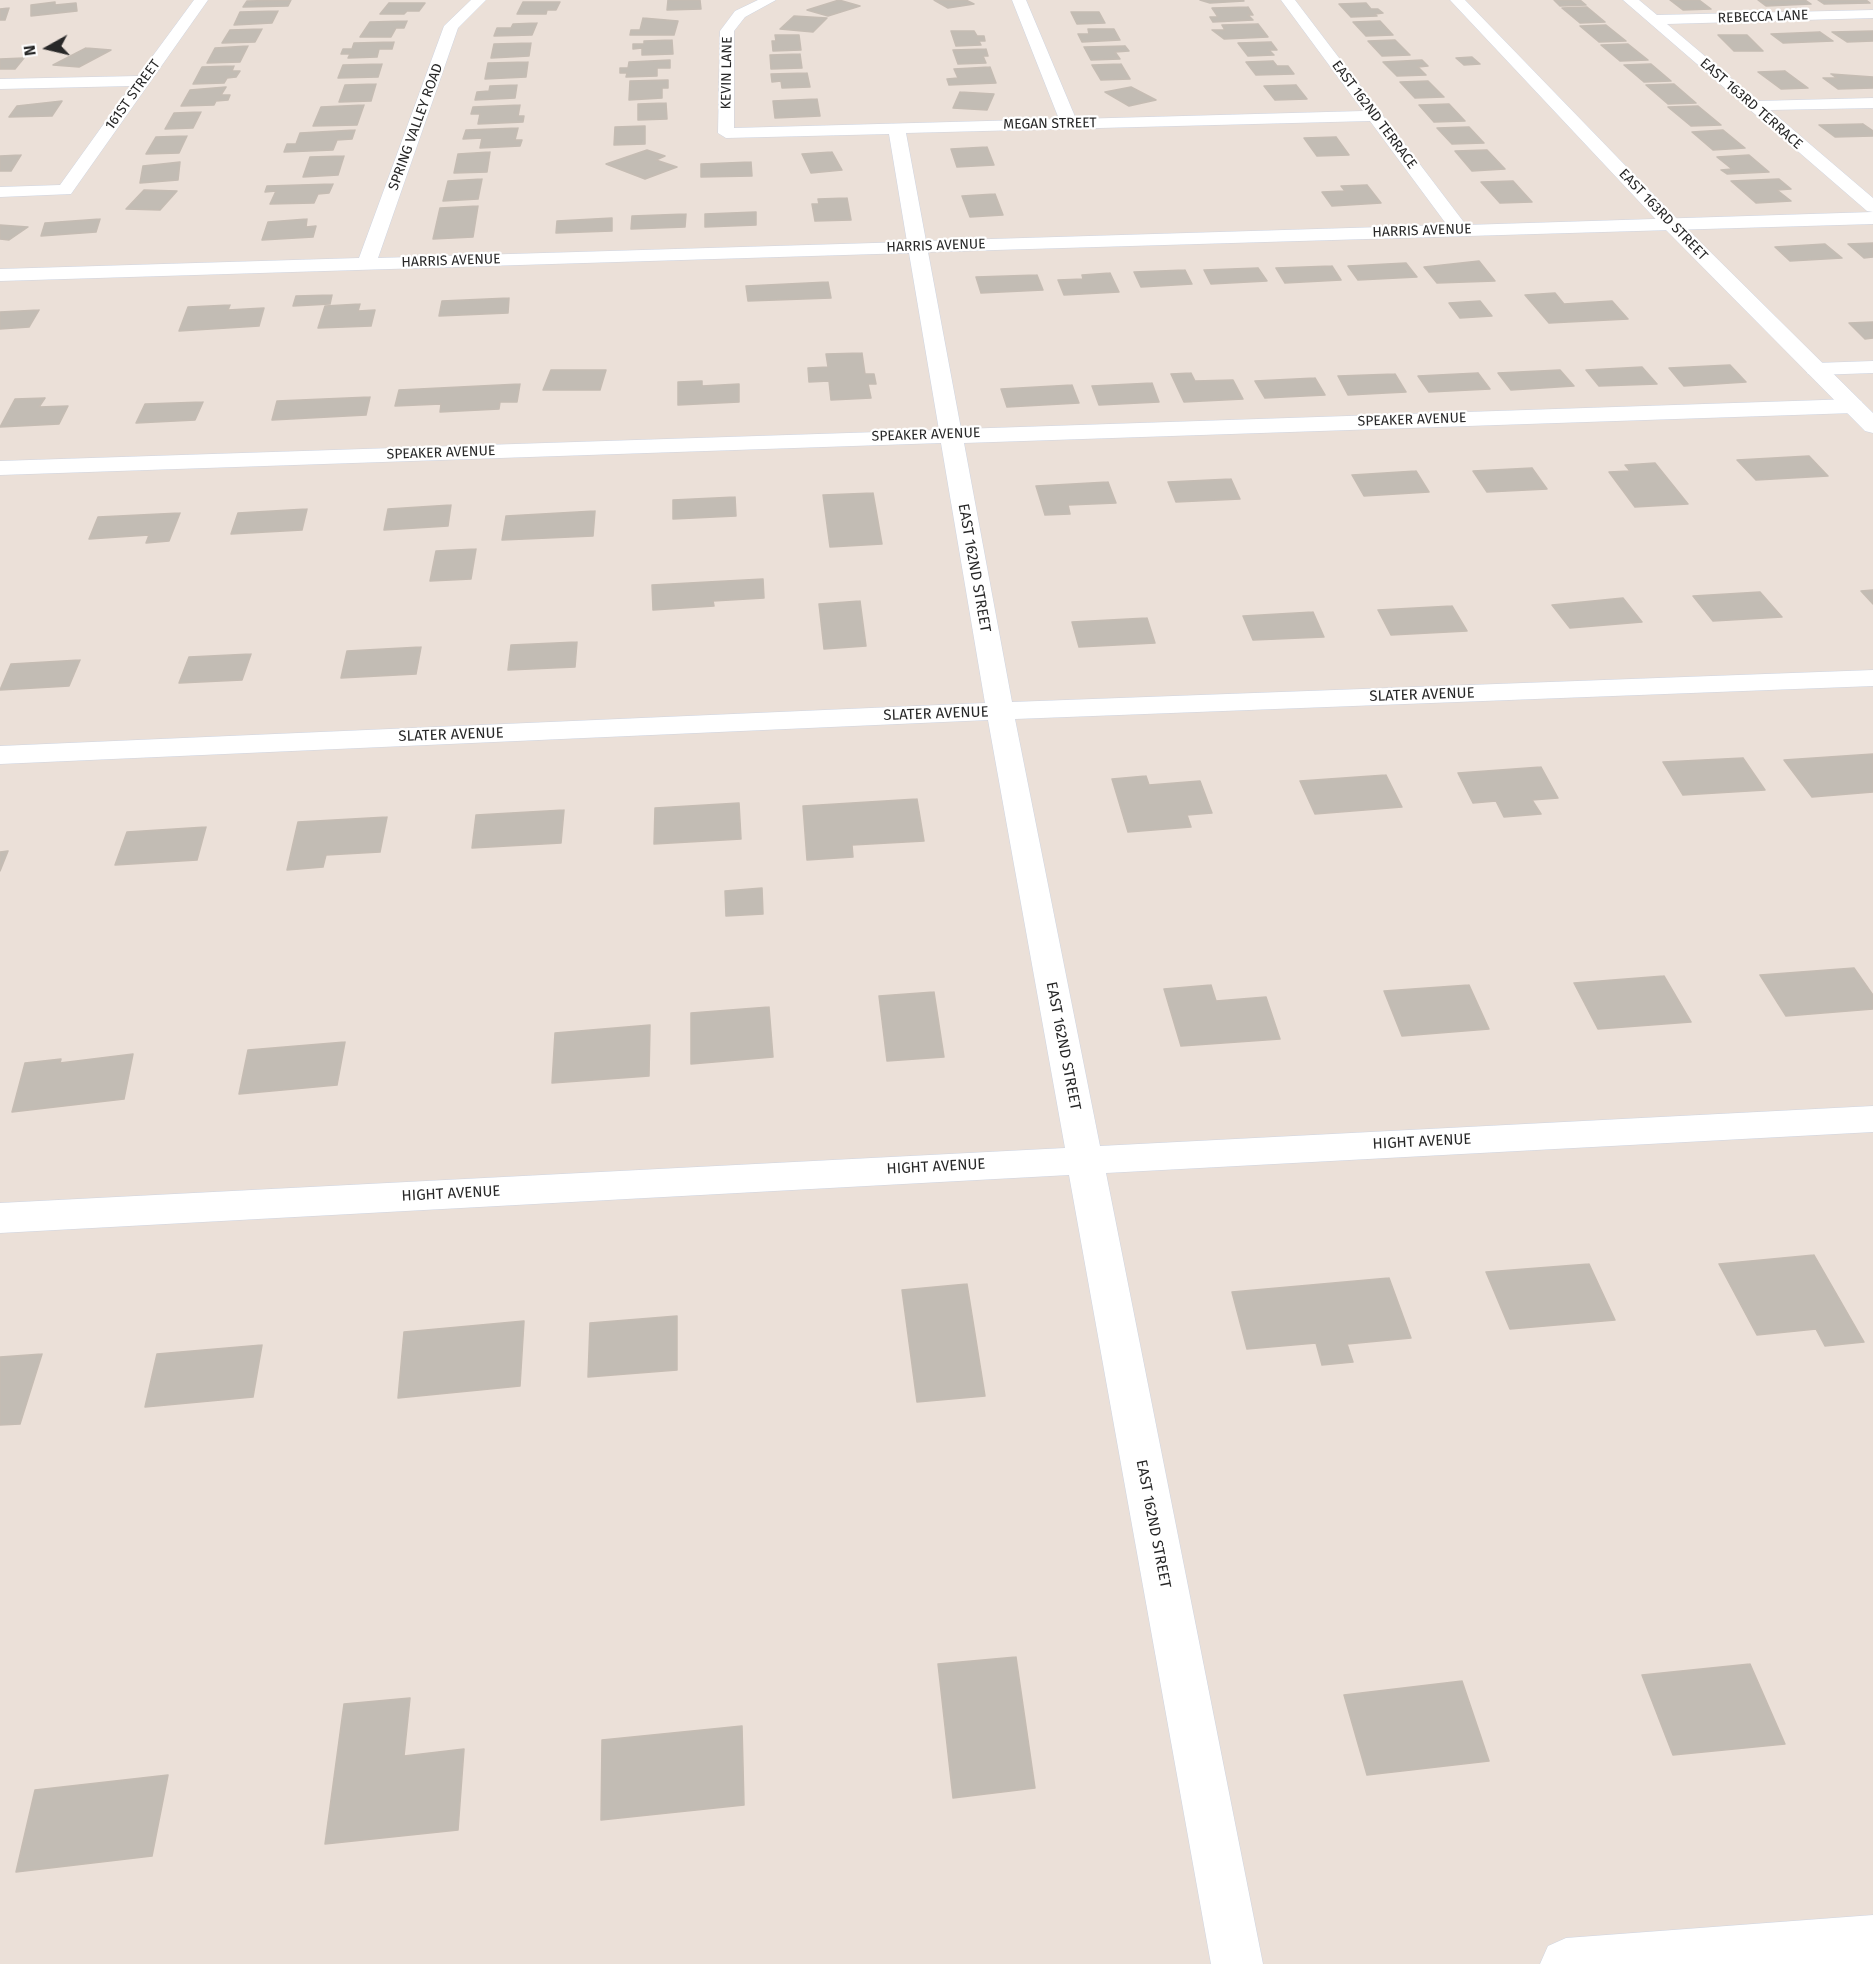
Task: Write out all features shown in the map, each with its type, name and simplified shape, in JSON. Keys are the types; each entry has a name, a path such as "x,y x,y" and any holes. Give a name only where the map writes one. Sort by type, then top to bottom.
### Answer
{"street":[{"name":"161ST STREET","path":"0,192 65,190 201,0"},
{"name":"SPRING VALLEY ROAD","path":"367,263 452,26 479,0"},
{"name":"KEVIN LANE","path":"726,133 727,32 740,14 769,0"},
{"path":"1019,0 1069,123"},
{"name":"EAST 162ND TERRACE","path":"1288,0 1460,230"},
{"name":"EAST 163RD STREET","path":"1457,0 1672,225 1873,426"},
{"name":"EAST 163RD TERRACE","path":"1630,0 1873,207"},
{"name":"REBECCA LANE","path":"1653,20 1873,15"},
{"path":"0,84 144,81"},
{"path":"1754,106 1873,103"},
{"name":"MEGAN STREET","path":"726,133 1374,116"},
{"name":"EAST 162ND STREET","path":"896,128 1000,711 1237,1964"},
{"name":"HARRIS AVENUE","path":"0,275 1873,218"},
{"path":"1816,369 1873,368"},
{"name":"SPEAKER AVENUE","path":"0,468 1853,406"},
{"name":"SLATER AVENUE","path":"0,755 1000,711 1873,678"},
{"name":"HIGHT AVENUE","path":"0,1218 1873,1119"},
{"path":"1566,1964 1873,1941"}],"building":[{"path":"291,0 288,6 243,7 247,1"},
{"path":"668,0 700,0 701,9 667,10"},
{"path":"839,0 860,6 828,16 807,10"},
{"path":"934,0 966,0 974,4 948,8"},
{"path":"1200,0 1242,0 1244,1 1210,3"},
{"path":"1554,0 1580,0 1586,5 1560,6"},
{"path":"1670,0 1699,0 1711,9 1683,10"},
{"path":"1758,0 1805,0 1811,4 1766,6"},
{"path":"1818,0 1866,0 1870,3 1824,4"},
{"path":"55,2 55,5 76,3 77,11 31,16 31,5"},
{"path":"523,2 560,2 556,10 547,10 546,14 517,14"},
{"path":"389,3 425,3 419,11 407,11 404,14 380,14"},
{"path":"1366,3 1371,9 1378,9 1383,13 1375,14 1377,16 1351,17 1339,4"},
{"path":"1248,7 1253,15 1248,15 1253,20 1213,22 1210,17 1218,17 1212,8"},
{"path":"1587,7 1605,22 1580,23 1562,8"},
{"path":"9,8 5,20 0,20 0,9"},
{"path":"278,11 272,23 234,25 240,12"},
{"path":"1071,12 1099,12 1105,23 1077,24"},
{"path":"794,16 827,18 813,32 780,29"},
{"path":"643,18 678,21 674,35 630,35 631,30 640,30"},
{"path":"407,21 404,28 396,28 391,37 360,37 370,22"},
{"path":"1380,21 1393,35 1366,36 1353,22"},
{"path":"537,23 532,35 494,36 497,28 511,28 513,24"},
{"path":"1258,24 1268,37 1224,39 1212,30 1225,30 1222,25"},
{"path":"1606,25 1626,41 1599,42 1580,26"},
{"path":"262,29 255,42 222,43 230,30"},
{"path":"1088,29 1114,29 1120,40 1082,42 1078,34 1089,34"},
{"path":"951,31 974,31 977,36 984,36 985,41 979,41 981,45 956,46"},
{"path":"1873,31 1873,41 1847,42 1832,32"},
{"path":"1820,32 1833,41 1783,43 1771,34"},
{"path":"775,35 799,35 801,50 773,51 772,41 776,41"},
{"path":"1718,35 1747,35 1763,51 1734,51"},
{"path":"672,40 673,54 642,55 642,48 633,49 633,44 644,44 644,41"},
{"path":"1395,40 1410,55 1382,56 1368,41"},
{"path":"394,42 392,49 379,49 377,57 348,58 350,54 341,54 343,49 352,49 354,43"},
{"path":"1271,42 1277,50 1269,50 1274,55 1248,56 1238,43"},
{"path":"531,43 529,56 491,58 494,44"},
{"path":"1628,44 1648,60 1620,61 1601,45"},
{"path":"248,46 240,62 207,63 215,48"},
{"path":"1125,46 1129,51 1115,52 1120,59 1091,60 1084,47"},
{"path":"86,48 111,50 79,67 53,65"},
{"path":"986,49 988,56 983,56 986,63 958,64 953,50"},
{"path":"800,54 802,68 771,69 770,55"},
{"path":"1472,57 1480,64 1464,65 1456,58"},
{"path":"24,58 15,69 0,69 0,59"},
{"path":"670,60 670,68 657,68 657,76 626,77 627,73 620,73 620,68 628,68 629,62"},
{"path":"1422,60 1428,66 1418,67 1426,75 1397,76 1383,62"},
{"path":"1273,61 1277,66 1288,66 1294,74 1256,75 1246,62"},
{"path":"528,62 526,77 485,79 488,63"},
{"path":"382,64 378,77 338,78 343,65"},
{"path":"1121,64 1130,79 1101,80 1092,65"},
{"path":"1651,64 1671,81 1644,82 1624,65"},
{"path":"234,66 232,71 240,71 236,77 227,78 224,83 193,84 202,67"},
{"path":"990,67 996,83 949,85 947,79 958,78 954,69"},
{"path":"1785,71 1808,88 1781,89 1758,72"},
{"path":"807,73 810,87 782,88 781,81 772,82 771,74"},
{"path":"1831,74 1873,77 1873,88 1838,89 1823,78 1837,78"},
{"path":"668,80 668,88 662,88 662,98 629,100 630,81"},
{"path":"1428,81 1444,97 1415,98 1400,82"},
{"path":"376,84 371,101 339,102 345,85"},
{"path":"1674,84 1696,103 1668,104 1646,85"},
{"path":"517,85 515,98 475,100 477,92 489,91 490,86"},
{"path":"1296,85 1307,99 1275,100 1264,86"},
{"path":"226,87 221,95 230,95 228,100 216,101 214,105 181,106 190,90"},
{"path":"1131,87 1156,100 1129,106 1105,92"},
{"path":"960,92 994,94 987,110 953,108"},
{"path":"817,99 820,116 775,118 773,101"},
{"path":"62,101 52,116 9,117 17,106"},
{"path":"666,103 667,119 638,120 638,104"},
{"path":"1449,104 1465,121 1434,122 1419,105"},
{"path":"364,105 357,125 313,126 321,107"},
{"path":"520,105 518,116 524,116 523,122 478,124 480,114 471,114 473,107"},
{"path":"1698,106 1721,125 1691,126 1668,107"},
{"path":"201,112 193,128 165,129 174,113"},
{"path":"1863,124 1873,131 1873,136 1835,137 1819,125"},
{"path":"645,126 645,144 614,145 615,127"},
{"path":"1469,127 1484,143 1452,144 1437,128"},
{"path":"518,128 515,140 522,140 520,146 480,148 482,138 463,139 466,130"},
{"path":"355,130 352,139 337,140 333,150 284,152 287,144 296,144 300,133"},
{"path":"1723,130 1745,148 1713,150 1692,132"},
{"path":"187,136 179,153 146,154 156,137"},
{"path":"1336,137 1349,155 1317,156 1304,138"},
{"path":"987,147 994,165 957,167 951,149"},
{"path":"647,150 665,156 656,160 677,167 645,179 606,164"},
{"path":"1487,150 1505,169 1472,171 1455,151"},
{"path":"490,152 487,172 454,173 458,154"},
{"path":"832,152 842,170 811,173 802,154"},
{"path":"21,155 11,171 0,171 0,156"},
{"path":"1749,155 1769,172 1727,174 1721,170 1732,169 1717,157"},
{"path":"344,156 338,175 303,177 310,157"},
{"path":"180,162 178,180 140,183 143,166"},
{"path":"751,162 752,176 701,177 701,164"},
{"path":"482,179 478,199 443,201 448,181"},
{"path":"1779,179 1791,189 1777,190 1791,201 1756,203 1731,181"},
{"path":"1513,181 1532,202 1500,203 1481,182"},
{"path":"333,184 329,193 318,194 314,203 270,204 276,191 265,192 267,186"},
{"path":"1367,185 1381,203 1332,206 1322,192 1345,191 1341,186"},
{"path":"144,190 177,191 160,210 126,209"},
{"path":"995,194 1003,215 970,217 962,196"},
{"path":"847,198 851,220 815,221 812,204 819,204 818,199"},
{"path":"478,206 473,237 433,239 440,208"},
{"path":"756,212 756,225 705,227 705,214"},
{"path":"686,214 685,227 631,229 632,216"},
{"path":"612,218 612,231 556,233 557,221"},
{"path":"100,219 96,232 41,236 45,223"},
{"path":"307,219 306,227 316,226 313,237 262,240 268,222"},
{"path":"0,225 28,227 9,240 0,239"},
{"path":"1873,243 1873,257 1864,258 1848,244"},
{"path":"1825,244 1842,258 1790,261 1775,247"},
{"path":"1479,261 1495,281 1437,283 1424,267"},
{"path":"1406,263 1417,277 1358,280 1348,266"},
{"path":"1332,266 1341,280 1285,283 1276,268"},
{"path":"1258,268 1267,281 1211,284 1204,270"},
{"path":"1185,270 1192,284 1141,287 1134,272"},
{"path":"1110,273 1119,292 1064,295 1058,280 1083,279 1082,275"},
{"path":"1037,275 1043,290 981,293 976,277"},
{"path":"828,282 831,298 748,301 746,286"},
{"path":"1555,293 1564,304 1612,301 1628,319 1549,323 1525,295"},
{"path":"332,295 330,304 293,306 296,296"},
{"path":"509,298 508,313 439,316 442,301"},
{"path":"1480,301 1492,316 1460,318 1449,303"},
{"path":"360,304 358,311 375,310 371,326 318,328 325,306"},
{"path":"230,305 228,310 264,308 259,326 179,331 188,307"},
{"path":"39,310 29,327 0,329 0,312"},
{"path":"1873,322 1873,338 1865,339 1849,323"},
{"path":"862,353 865,374 874,374 876,384 868,384 871,398 831,400 829,381 809,382 808,368 828,367 826,354"},
{"path":"1730,365 1746,382 1684,386 1669,368"},
{"path":"1642,367 1657,384 1599,386 1586,370"},
{"path":"551,370 606,370 600,390 543,390"},
{"path":"1560,370 1574,386 1511,390 1498,373"},
{"path":"1191,373 1195,381 1233,380 1243,399 1184,402 1171,374"},
{"path":"1478,373 1490,389 1429,392 1418,376"},
{"path":"1395,374 1406,392 1348,395 1338,376"},
{"path":"1315,378 1325,395 1265,398 1255,381"},
{"path":"702,381 702,386 739,384 739,402 678,405 678,382"},
{"path":"1152,383 1159,402 1099,405 1092,386"},
{"path":"520,384 517,402 500,402 499,409 440,412 441,404 395,406 399,390"},
{"path":"1072,385 1079,403 1007,407 1001,389"},
{"path":"370,397 366,415 272,420 277,401"},
{"path":"45,398 39,407 68,406 59,424 0,427 15,399"},
{"path":"203,402 195,420 136,423 145,404"},
{"path":"1809,456 1828,476 1756,480 1737,460"},
{"path":"1655,463 1688,504 1635,507 1609,472 1630,471 1625,465"},
{"path":"1532,468 1547,489 1487,492 1473,471"},
{"path":"1416,471 1429,492 1364,496 1352,475"},
{"path":"1231,479 1240,499 1176,502 1168,482"},
{"path":"1108,482 1116,503 1068,505 1070,514 1045,515 1036,486"},
{"path":"873,493 882,544 830,547 823,495"},
{"path":"735,497 736,516 673,519 673,500"},
{"path":"451,505 448,526 384,530 388,509"},
{"path":"307,509 302,530 231,534 238,513"},
{"path":"595,511 593,536 502,540 506,516"},
{"path":"180,513 169,541 146,543 149,535 89,539 98,517"},
{"path":"476,549 471,579 430,581 436,551"},
{"path":"763,579 764,598 713,601 714,606 653,610 652,585"},
{"path":"1873,590 1873,604 1861,591"},
{"path":"1760,592 1782,617 1713,621 1693,596"},
{"path":"1623,598 1642,622 1570,628 1552,605"},
{"path":"860,601 866,646 824,649 819,604"},
{"path":"1452,606 1467,631 1391,635 1378,610"},
{"path":"1313,612 1324,637 1253,640 1243,616"},
{"path":"1147,618 1155,643 1079,647 1072,622"},
{"path":"577,642 575,667 508,670 511,645"},
{"path":"421,647 416,674 341,678 347,651"},
{"path":"251,654 242,680 179,683 189,657"},
{"path":"80,660 69,686 0,690 11,664"},
{"path":"1873,754 1873,792 1812,797 1784,760"},
{"path":"1743,758 1765,790 1683,795 1663,762"},
{"path":"1541,767 1558,798 1532,800 1541,814 1504,817 1496,801 1473,803 1458,773"},
{"path":"1386,775 1402,807 1315,814 1300,781"},
{"path":"1146,776 1149,785 1200,781 1212,813 1187,815 1191,827 1128,832 1112,779"},
{"path":"917,799 924,841 852,845 853,857 807,860 803,806"},
{"path":"739,803 741,839 654,844 655,808"},
{"path":"564,810 561,843 472,848 476,815"},
{"path":"387,817 380,852 326,855 323,867 287,870 298,822"},
{"path":"206,827 197,860 115,865 127,832"},
{"path":"8,851 0,871 0,852"},
{"path":"762,888 763,914 726,916 725,891"},
{"path":"1854,968 1873,995 1873,1009 1786,1016 1760,975"},
{"path":"1664,976 1691,1022 1598,1029 1574,983"},
{"path":"1211,985 1216,1001 1266,997 1280,1039 1181,1046 1164,989"},
{"path":"1469,985 1489,1029 1402,1036 1384,991"},
{"path":"934,992 944,1057 887,1061 879,996"},
{"path":"769,1007 773,1057 691,1064 691,1013"},
{"path":"650,1025 649,1076 552,1083 555,1033"},
{"path":"345,1042 337,1085 239,1094 248,1050"},
{"path":"133,1054 124,1099 12,1112 25,1063 61,1059 60,1063"},
{"path":"1814,1255 1864,1342 1825,1346 1816,1329 1757,1335 1719,1264"},
{"path":"1589,1264 1615,1320 1510,1329 1486,1272"},
{"path":"1389,1278 1411,1338 1347,1344 1353,1362 1322,1365 1316,1343 1247,1349 1232,1292"},
{"path":"967,1284 985,1396 917,1402 902,1290"},
{"path":"677,1316 677,1370 588,1377 590,1323"},
{"path":"524,1321 520,1386 398,1398 404,1332"},
{"path":"262,1345 253,1397 145,1407 157,1354"},
{"path":"42,1354 20,1424 0,1425 0,1357"},
{"path":"1016,1657 1035,1788 953,1798 938,1664"},
{"path":"1750,1664 1785,1744 1673,1755 1642,1675"},
{"path":"1462,1681 1489,1761 1367,1775 1344,1695"},
{"path":"410,1698 404,1756 464,1749 458,1830 325,1844 344,1704"},
{"path":"742,1726 744,1805 601,1820 602,1740"},
{"path":"168,1775 152,1856 16,1872 35,1790"}]}
